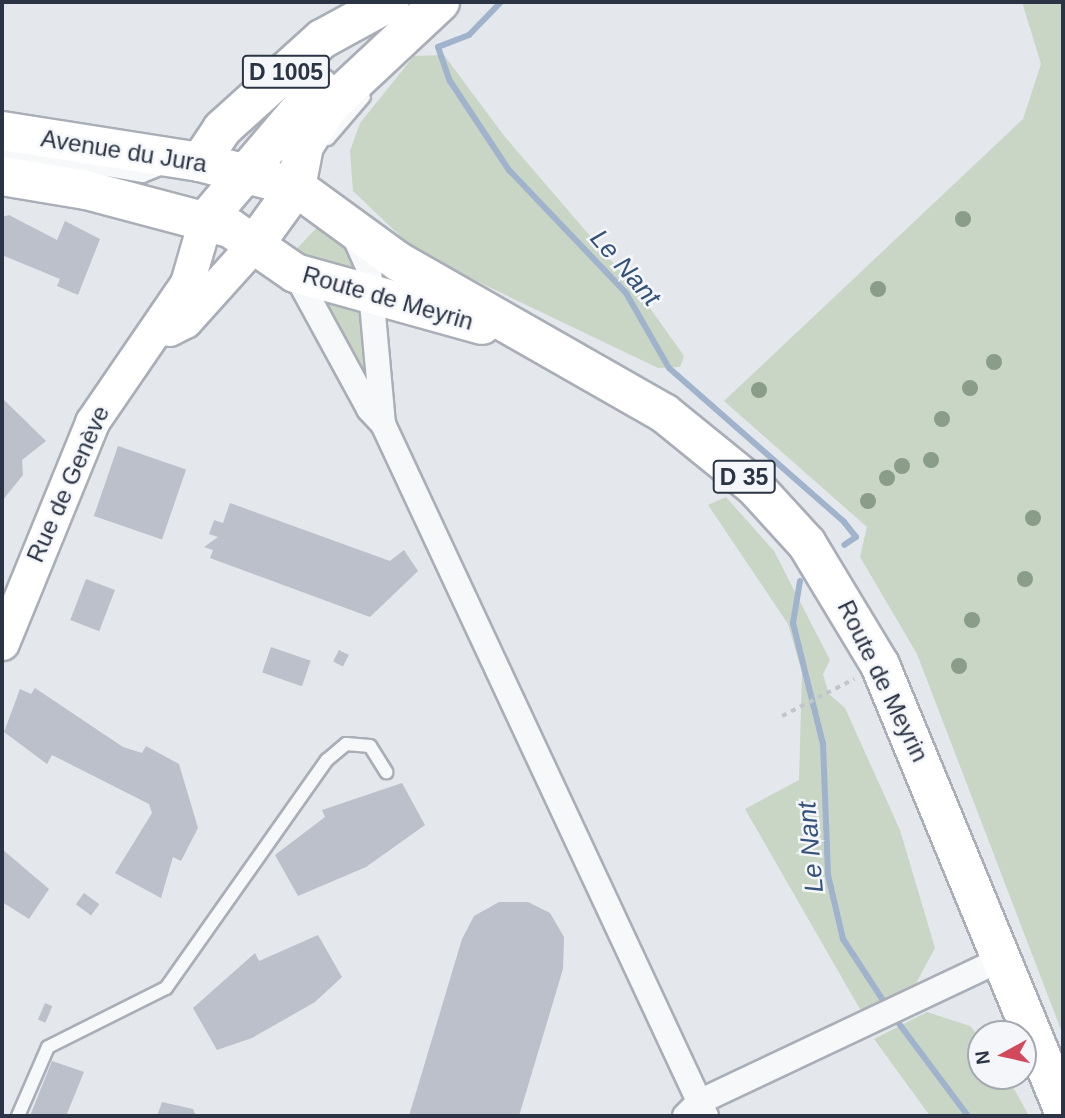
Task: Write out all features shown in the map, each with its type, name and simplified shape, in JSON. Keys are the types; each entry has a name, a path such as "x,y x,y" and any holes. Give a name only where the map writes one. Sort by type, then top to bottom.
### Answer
{"main road":[{"name":"D 1005","path":"192,161 222,129 322,39 390,2"},
{"name":"D 1005","path":"247,172 423,6"},
{"name":"D 1005","path":"296,187 304,146 328,106 423,6"},
{"name":"Avenue du Jura","path":"2,131 192,161 247,172 296,187"},
{"path":"205,221 247,172"},
{"name":"Avenue du Jura","path":"2,176 86,190 154,193 205,221"},
{"path":"257,241 296,187"},
{"name":"Route de Meyrin","path":"296,187 343,217 399,262 664,413 755,487 807,544 880,665 1063,1110"},
{"name":"Route de Meyrin","path":"205,221 257,241 295,273 372,299 528,337"}],"street":[{"path":"343,217 366,258 383,424"},
{"name":"Rue de Genève","path":"2,643 10,597 92,422 155,336 187,283 205,221"},
{"name":"Rue de Genève","path":"155,336 185,321 257,241"},
{"path":"295,273 383,424 696,1112 866,1023 1000,960"}],"lane":[{"path":"2,152 154,193 192,161"},
{"path":"18,1116 48,1047 166,988 327,760 346,744 370,746 386,772"}],"path":[{"path":"782,716 880,665"}],"green space":[{"path":"1022,2 1063,2 1063,1035 917,654 860,557 867,527 724,401 1023,119 1041,64"},
{"path":"444,55 505,137 640,294 684,356 680,367 658,368 418,253 353,191 350,151 360,123 414,56"},
{"path":"321,223 350,252 360,277 291,255"},
{"path":"315,290 364,305 372,402"},
{"path":"726,497 774,551 830,660 823,674 829,694 845,708 900,830 935,948 914,987 861,1011 745,809 799,780 802,673 788,624 708,505"},
{"path":"927,1012 967,1025 967,1090 1015,1090 1029,1116 930,1116 874,1039"}],"building":[{"path":"9,215 57,240 65,221 100,239 78,295 57,286 60,279 2,255 2,217"},
{"path":"2,398 46,441 22,460 23,475 2,501"},
{"path":"118,446 186,469 162,539 94,516"},
{"path":"230,503 390,561 404,550 418,571 370,617 210,558 213,550 204,547 218,537 209,534 214,520 223,523"},
{"path":"86,579 115,590 99,631 70,620"},
{"path":"271,647 311,661 302,686 262,673"},
{"path":"339,650 349,655 343,667 333,662"},
{"path":"35,688 123,747 142,753 146,746 179,764 198,828 181,861 173,857 161,898 115,873 152,813 149,804 52,755 47,764 4,732 20,689 31,694"},
{"path":"402,783 425,825 366,867 298,896 275,855 325,817 322,810"},
{"path":"2,849 49,889 29,919 2,902"},
{"path":"84,893 99,904 91,915 76,904"},
{"path":"499,902 528,902 550,913 564,937 563,969 519,1116 409,1116 462,939 474,916"},
{"path":"318,935 342,977 315,1002 252,1038 217,1050 193,1008 255,953 259,961"},
{"path":"45,1003 52,1006 45,1023 38,1020"},
{"path":"52,1061 84,1072 66,1116 30,1116"},
{"path":"162,1102 193,1109 196,1116 157,1116"}],"waterway":[{"name":"Le Nant","path":"501,2 469,35 438,47 450,81 509,170 626,293 669,368 844,522 856,537 844,545"},
{"name":"Le Nant","path":"800,581 793,623 823,744 828,875 843,939 888,1008"},
{"name":"Le Nant","path":"894,1017 968,1116"}]}
